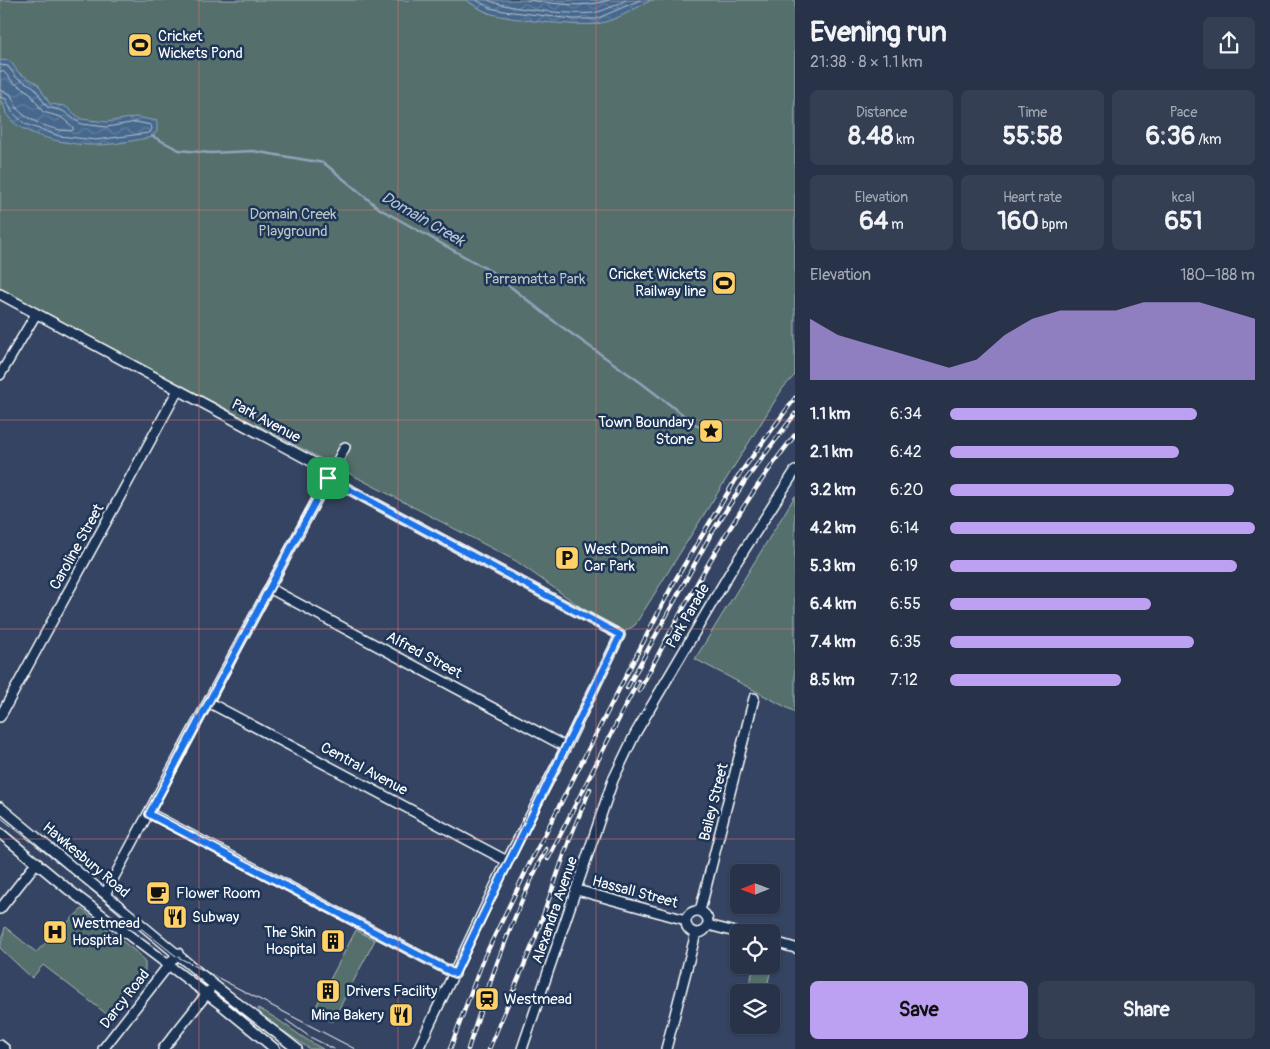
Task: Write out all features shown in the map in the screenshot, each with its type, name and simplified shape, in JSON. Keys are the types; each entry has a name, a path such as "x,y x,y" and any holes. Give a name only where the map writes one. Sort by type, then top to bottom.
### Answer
{"street":[{"name":"Park Avenue","path":"0,294 320,466 328,478 620,635 566,747"},
{"path":"0,375 36,314"},
{"name":"Caroline Street","path":"0,717 178,390"},
{"path":"105,894 345,447"},
{"name":"Park Parade","path":"613,780 635,734 703,618 795,470"},
{"name":"Alfred Street","path":"269,588 566,747"},
{"name":"Bailey Street","path":"700,911 754,698"},
{"name":"Central Avenue","path":"208,702 507,861"},
{"path":"418,1049 507,861 566,747"},
{"name":"Alexandra Avenue","path":"522,1049 613,780"},
{"name":"Hawkesbury Road","path":"0,807 178,953 214,985 297,1049"},
{"path":"149,814 455,974"},
{"name":"Hawkesbury Road","path":"0,833 69,890 207,994 266,1045 275,1049"},
{"path":"0,909 37,862"},
{"name":"Hassall Street","path":"576,890 686,920"},
{"path":"700,911 706,916 708,925 704,930 696,933 689,930 686,920 690,913 700,911"},
{"path":"708,925 730,931"},
{"path":"666,1049 696,933"},
{"path":"780,944 795,948"},
{"path":"169,965 178,953"},
{"name":"Darcy Road","path":"103,1049 169,965"},
{"path":"162,1049 214,985"},
{"name":"Hawkesbury Road","path":"284,1040 304,1049"},
{"path":"0,1045 5,1049"}],"green space":[{"name":"Parramatta Park","path":"0,0 465,0 488,13 504,16 573,24 597,24 651,0 795,0 795,375 783,388 635,625 620,635 516,561 0,290"},
{"path":"795,496 795,712 695,659"},
{"path":"82,909 140,955 145,963 145,971 108,1015 43,965 32,978 0,948 5,927 36,952"},
{"path":"356,930 375,940 332,1022 313,1012"},
{"path":"752,974 770,974 768,984 750,984"},
{"path":"258,1008 323,1049 310,1049 261,1016"}],"water":[{"path":"465,0 651,0 609,21 595,24 572,24 498,16 486,12"},
{"path":"0,60 10,61 19,73 37,83 50,104 65,106 81,119 107,122 136,117 157,121 157,131 153,137 118,143 86,145 46,138 21,128 12,121 4,107 1,94"}],"waterway":[{"name":"Domain Creek","path":"152,136 179,150 210,153 253,151 324,163 380,209 492,272 555,322 640,382 707,433"}],"tram line":[{"path":"0,817 176,956 355,1049"},
{"path":"286,1020 310,1037 334,1049"}],"railway":[{"path":"450,1049 483,960 527,869 674,582 736,479 795,398"},
{"path":"627,688 711,534 745,481 795,414"},
{"path":"639,691 711,559 750,496 795,435"},
{"path":"548,859 638,681"},
{"path":"489,1049 535,939 570,838 590,789"},
{"path":"468,1049 503,948 523,897 546,849"}],"place":[{"name":"Cricket Wickets Pond","path":"140,45"},
{"name":"Cricket Wickets Railway line","path":"724,283"},
{"name":"Town Boundary Stone","path":"711,431"},
{"name":"West Domain Car Park","path":"567,558"},
{"name":"Flower Room","path":"158,893"},
{"name":"Subway","path":"175,917"},
{"name":"Westmead Hospital","path":"55,932"},
{"name":"The Skin Hospital","path":"333,941"},
{"name":"Drivers Facility","path":"328,991"},
{"name":"Westmead","path":"487,999"},
{"name":"Mina Bakery","path":"401,1015"}],"route":[{"path":"328,478 620,635 566,747 507,861 455,974 149,814 328,478"}],"park label":[{"name":"Domain Creek Playground","path":"293,222"}]}
